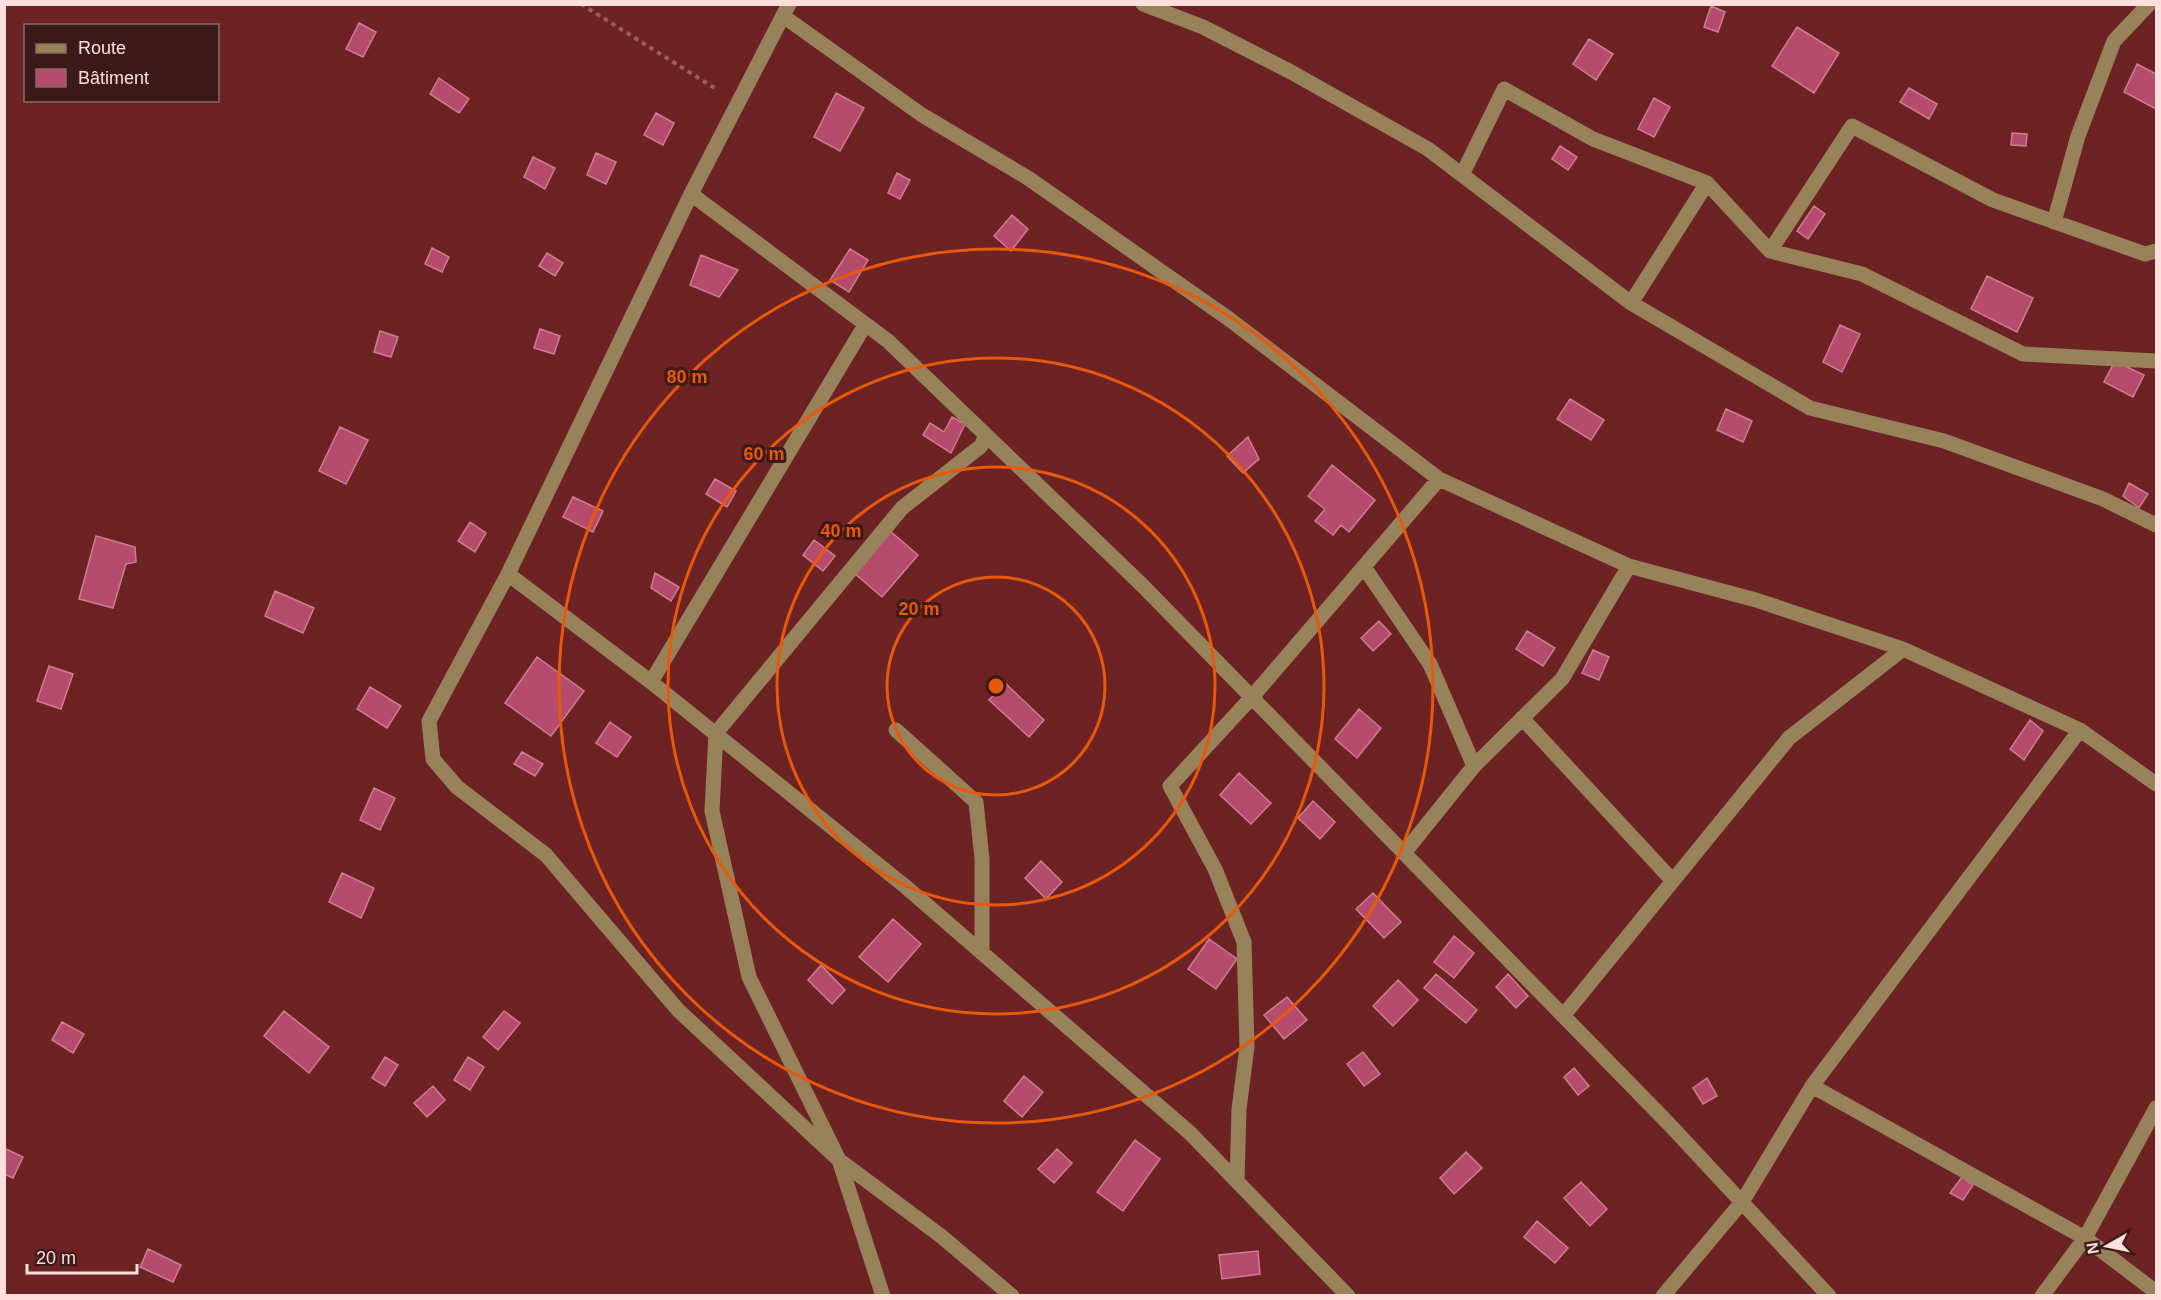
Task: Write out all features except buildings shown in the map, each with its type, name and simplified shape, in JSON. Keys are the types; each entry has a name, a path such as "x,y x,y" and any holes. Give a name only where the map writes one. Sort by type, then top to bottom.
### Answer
{"street":[{"path":"1143,4 1203,27 1292,72 1428,149 1631,303 1810,408 1944,441 2103,499 2157,525"},
{"path":"2054,222 2078,136 2114,41 2149,4"},
{"path":"1012,1296 941,1236 839,1160 678,1010 546,855 457,787 433,759 429,721 508,574 736,102 786,10 922,116 1028,178 1219,312 1438,479 1629,566 1756,600 1903,650 2080,730 2157,784"},
{"path":"1462,176 1504,89 1593,139 1707,183 1770,251 1862,274 2023,354 2157,361"},
{"path":"1770,251 1852,126 1993,200 2145,254 2157,251"},
{"path":"1631,303 1707,183"},
{"path":"691,194 888,341 1142,585 1563,1016 1829,1296"},
{"path":"651,682 866,325"},
{"path":"883,1296 839,1160 749,977 712,811 716,733 903,508 981,446 986,435"},
{"path":"1237,1181 1239,1109 1247,1047 1244,942 1215,869 1170,786 1252,697 1438,479"},
{"path":"1404,853 1474,766 1562,679 1629,566"},
{"path":"1364,567 1431,664 1474,766"},
{"path":"508,574 716,733 906,887 1190,1133 1348,1296"},
{"path":"1563,1016 1789,738 1903,650"},
{"path":"1522,718 1672,880"},
{"path":"896,730 976,802 982,859 982,953"},
{"path":"1663,1296 1742,1202 1812,1086 2080,730"},
{"path":"1812,1086 2085,1238 2157,1292"},
{"path":"2042,1296 2085,1238 2157,1108"}],"path":[{"path":"581,4 736,102"}]}
